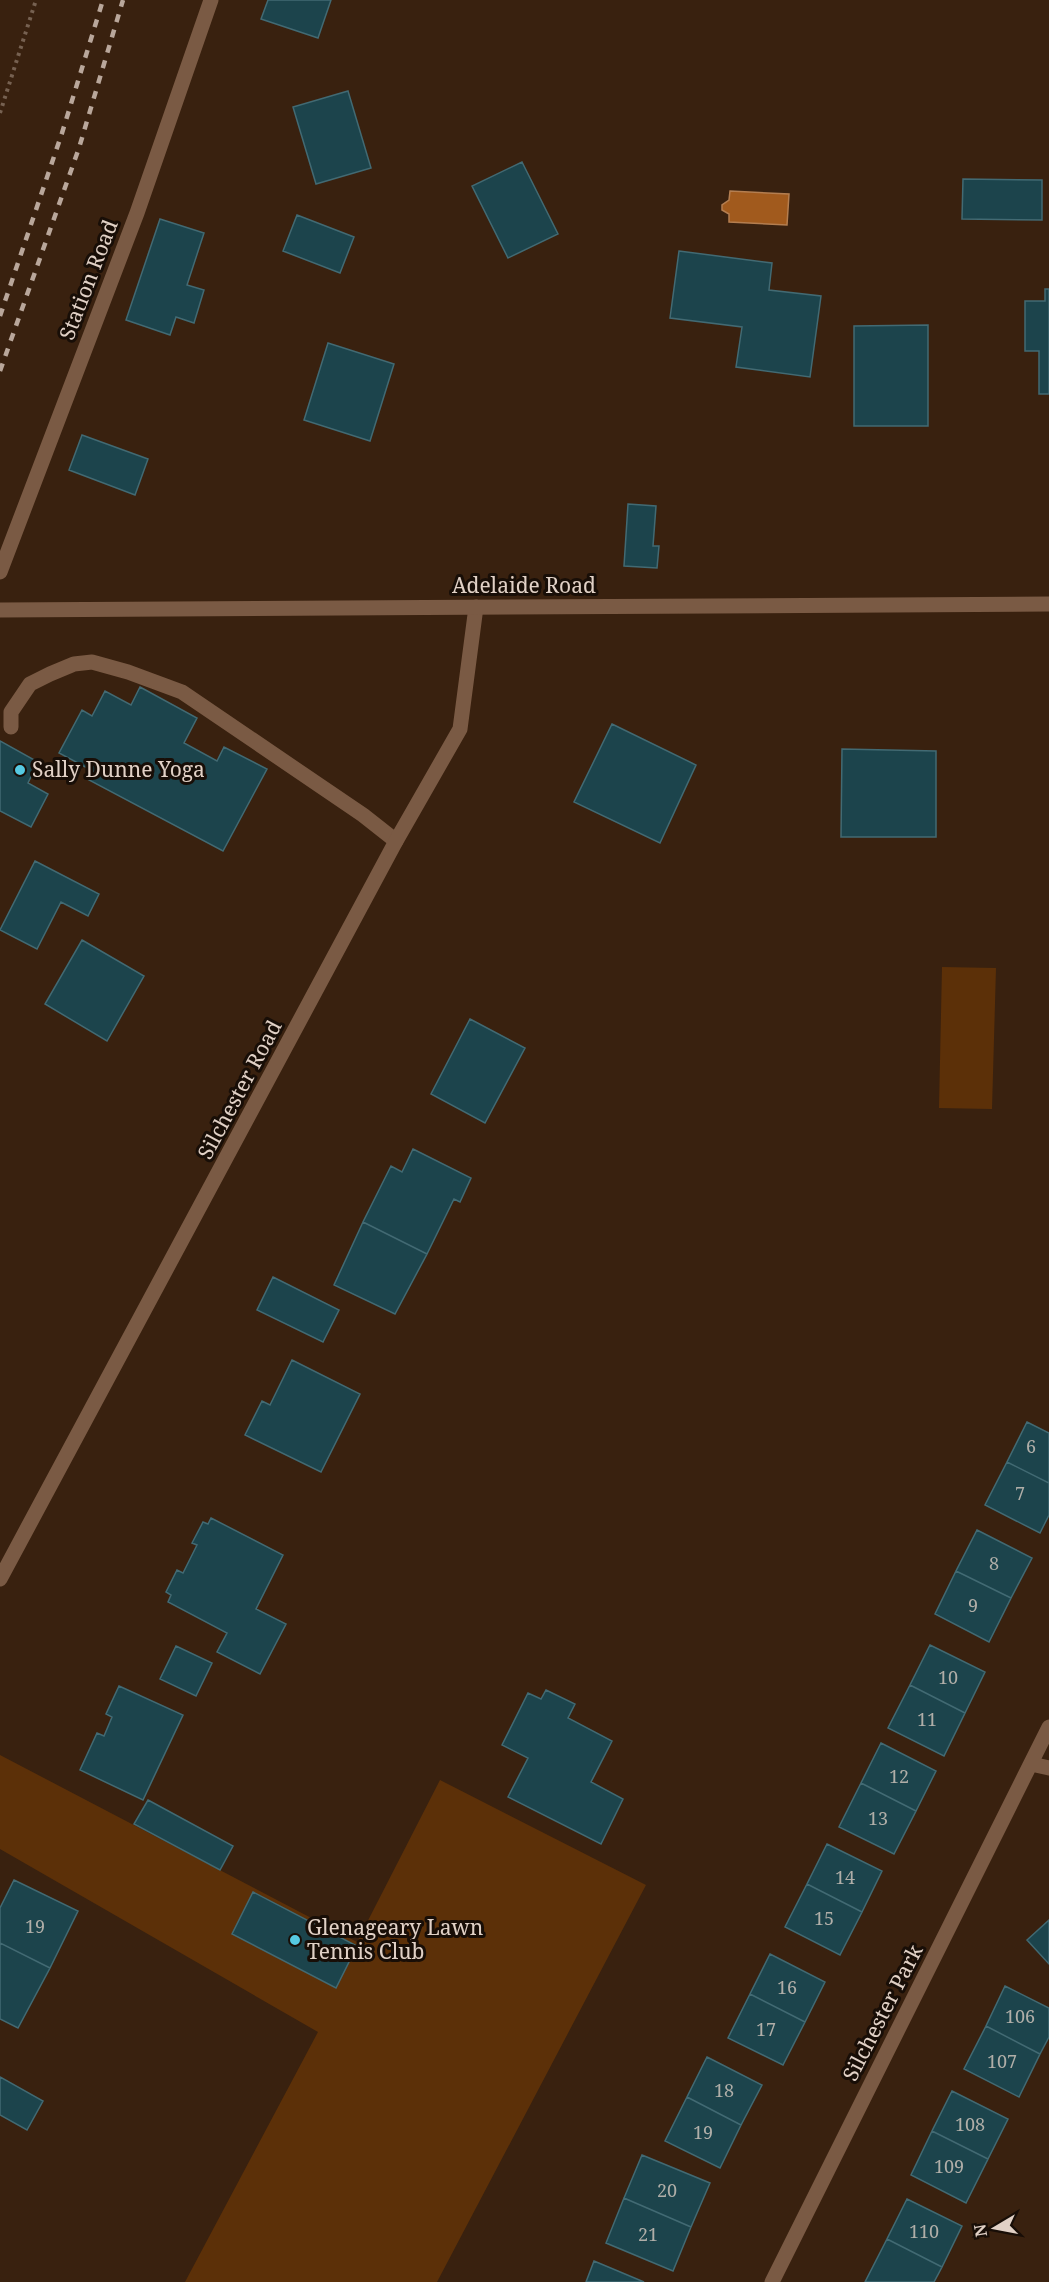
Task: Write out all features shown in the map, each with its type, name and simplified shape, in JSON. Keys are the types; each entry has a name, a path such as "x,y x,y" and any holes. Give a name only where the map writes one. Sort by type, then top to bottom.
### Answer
{"street":[{"name":"Station Road","path":"0,572 137,213 211,0"},
{"name":"Adelaide Road","path":"0,610 1049,604"},
{"name":"Silchester Road","path":"0,1579 396,841 460,729 476,607"},
{"path":"11,727 11,712 30,684 50,674 74,664 92,662 128,672 182,692 354,809 396,841"},
{"name":"Silchester Park","path":"772,2282 1049,1727"},
{"path":"1031,1764 1049,1768"}],"path":[{"path":"0,113 36,0"}],"shaded area":[{"path":"730,191 789,194 787,225 729,222 729,214 722,210 722,205 729,200"},
{"path":"942,967 996,968 992,1109 939,1108"},
{"path":"0,1755 357,1942 440,1780 646,1885 437,2282 185,2282 318,2032 0,1849"}],"building":[{"path":"268,0 331,0 318,38 261,19"},
{"path":"348,91 371,168 316,184 293,107"},
{"path":"522,162 558,234 508,258 472,186"},
{"path":"963,179 1042,180 1042,220 962,219"},
{"path":"297,215 354,237 340,273 283,251"},
{"path":"160,219 204,233 187,285 204,290 194,323 176,317 170,335 126,320"},
{"path":"679,251 772,263 769,290 821,296 810,377 736,367 742,327 670,318"},
{"path":"1045,289 1049,289 1049,394 1039,394 1039,351 1025,351 1025,301 1045,301"},
{"path":"928,325 928,426 854,426 854,326"},
{"path":"328,343 394,364 370,441 304,420"},
{"path":"82,435 148,459 135,495 69,470"},
{"path":"628,504 656,506 653,546 659,546 657,568 624,566"},
{"path":"140,687 197,718 184,743 217,761 224,747 267,769 223,851 89,780 93,771 59,753 82,710 92,716 105,691 131,705"},
{"path":"612,724 696,765 660,843 574,802"},
{"path":"0,741 38,762 28,783 48,794 31,827 0,811"},
{"path":"842,749 936,751 936,837 841,837"},
{"path":"35,861 99,894 88,916 61,902 37,949 0,930"},
{"path":"82,940 144,976 107,1041 45,1004"},
{"path":"470,1019 525,1048 485,1123 431,1094"},
{"path":"413,1149 471,1178 460,1202 454,1199 427,1254 363,1222 391,1166 402,1172"},
{"path":"363,1222 427,1254 395,1314 334,1285"},
{"path":"273,1277 339,1310 323,1342 257,1310"},
{"path":"292,1360 360,1394 321,1472 245,1435 262,1401 270,1405"},
{"path":"1027,1422 1049,1433 1049,1483 1007,1462"},
{"path":"1007,1462 1049,1483 1049,1515 1040,1533 985,1505"},
{"path":"211,1518 283,1555 256,1609 286,1624 260,1674 217,1652 227,1633 168,1602 171,1595 166,1592 177,1570 183,1573 197,1545 192,1543 203,1522 208,1524"},
{"path":"977,1530 1032,1558 1011,1598 956,1571"},
{"path":"956,1571 1011,1598 989,1642 935,1614"},
{"path":"930,1645 985,1672 965,1713 910,1685"},
{"path":"176,1646 212,1663 196,1696 160,1679"},
{"path":"910,1685 965,1713 944,1756 888,1728"},
{"path":"119,1686 183,1715 143,1800 80,1770 97,1733 104,1736 112,1717 106,1714"},
{"path":"546,1690 575,1704 568,1718 612,1741 591,1782 623,1799 601,1844 508,1797 528,1758 502,1745 528,1693 541,1699"},
{"path":"881,1743 936,1771 916,1811 861,1783"},
{"path":"861,1783 916,1811 894,1854 839,1827"},
{"path":"148,1800 233,1846 220,1870 134,1824"},
{"path":"827,1844 882,1871 862,1912 807,1884"},
{"path":"14,1880 78,1911 50,1968 0,1943 0,1908"},
{"path":"807,1884 862,1912 840,1955 785,1927"},
{"name":"Glenageary Lawn Tennis Club","path":"253,1892 357,1946 336,1988 232,1934"},
{"path":"1049,1920 1049,1964 1027,1940"},
{"path":"0,1943 50,1968 18,2028 0,2019"},
{"path":"770,1954 825,1982 805,2022 750,1994"},
{"path":"1005,1986 1049,2008 1049,2037 1040,2054 986,2026"},
{"path":"750,1994 805,2022 783,2065 728,2038"},
{"path":"986,2026 1040,2054 1019,2097 964,2069"},
{"path":"707,2057 762,2085 741,2125 687,2097"},
{"path":"0,2077 43,2101 27,2130 0,2115"},
{"path":"952,2091 1008,2119 988,2159 932,2131"},
{"path":"687,2097 741,2125 720,2168 665,2141"},
{"path":"932,2131 988,2159 966,2203 911,2175"},
{"path":"642,2155 710,2183 691,2227 624,2198"},
{"path":"624,2198 691,2227 673,2271 606,2243"},
{"path":"907,2199 962,2226 942,2267 887,2239"},
{"path":"887,2239 942,2267 934,2282 865,2282"},
{"path":"594,2261 644,2282 586,2282"}],"railway":[{"path":"0,316 62,133 103,0"},
{"path":"0,371 79,148 123,0"}],"place":[{"name":"Sally Dunne Yoga","path":"20,770"},
{"name":"Glenageary Lawn Tennis Club","path":"295,1940"}]}
